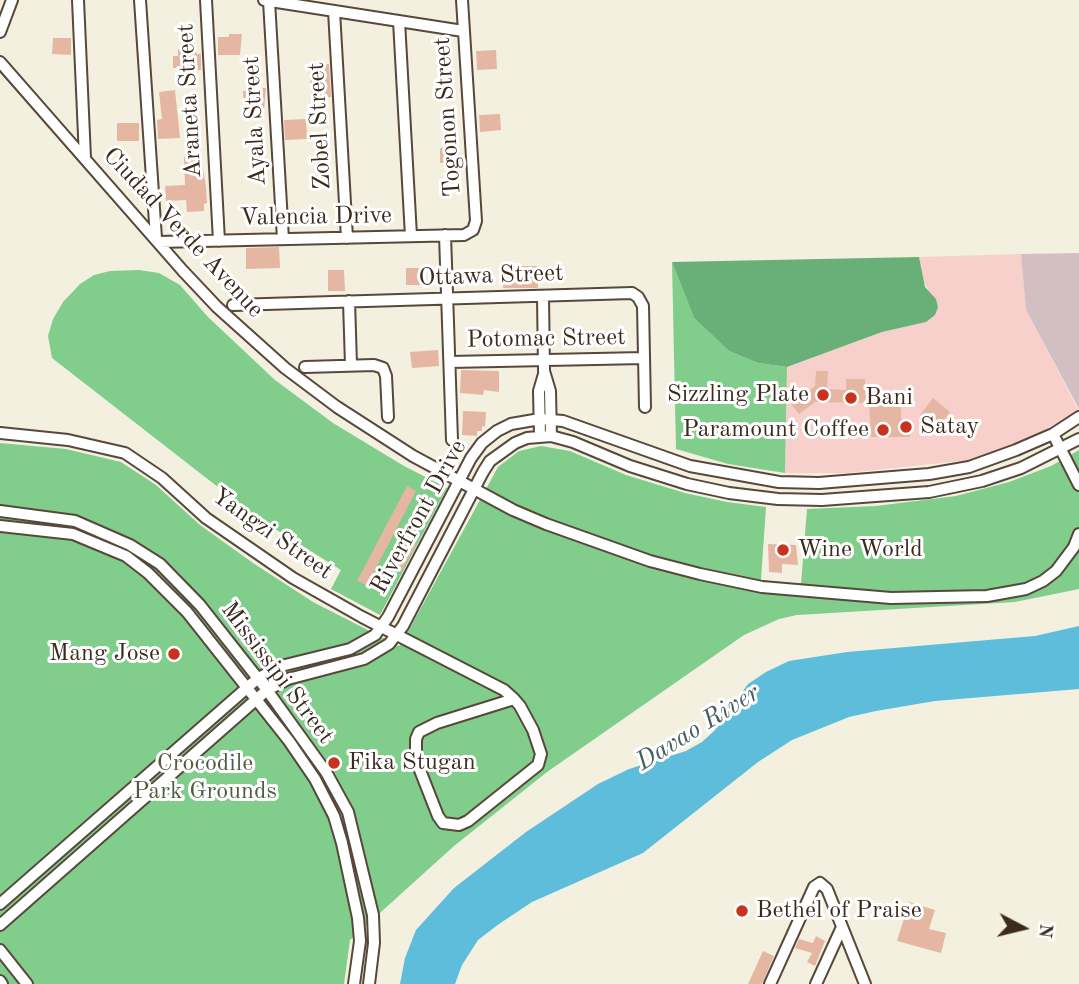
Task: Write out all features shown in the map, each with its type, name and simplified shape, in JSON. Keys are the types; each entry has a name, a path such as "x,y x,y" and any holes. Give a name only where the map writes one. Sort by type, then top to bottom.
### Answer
{"street":[{"path":"0,32 12,0"},
{"path":"78,0 85,159"},
{"path":"140,0 157,241"},
{"name":"Araneta Street","path":"205,0 219,241"},
{"path":"264,0 463,32"},
{"name":"Togonon Street","path":"462,0 476,221 473,230"},
{"name":"Ayala Street","path":"269,1 284,239"},
{"name":"Zobel Street","path":"334,11 347,238"},
{"path":"399,21 411,236"},
{"name":"Ciudad Verde Avenue","path":"0,62 217,307 285,368 390,442 459,482 546,524 650,561 762,587 913,599 976,597 1026,589 1056,571 1074,547 1079,534"},
{"name":"Valencia Drive","path":"157,241 464,235 473,230"},
{"path":"445,235 452,440"},
{"name":"Ottawa Street","path":"233,305 628,293 635,295 643,306 645,407"},
{"path":"542,296 544,366 550,391 545,419 546,436 573,442 630,466 687,484 778,499 822,500 929,492 982,481 1021,468 1079,439"},
{"path":"349,301 351,365"},
{"name":"Potomac Street","path":"450,362 544,366 644,358"},
{"path":"305,367 374,365 383,368 386,376 388,417"},
{"name":"Riverfront Drive","path":"0,904 257,679 281,666 358,646 375,635 382,627 482,443 511,424 545,419 576,425 690,467 779,482 819,483 929,474 989,462 1053,434 1079,417"},
{"name":"Yangzi Street","path":"0,433 68,440 125,453 143,463 206,518 318,594 495,683 514,699 533,730 541,754 538,765 468,821 451,825 443,822 438,816 416,760 416,739 419,732 458,716 514,699"},
{"path":"1053,434 1079,485"},
{"name":"Riverfront Drive","path":"0,925 267,690 288,680 364,659 382,650 397,635 490,461 505,448 527,438 546,436"},
{"path":"929,474 929,492"},
{"name":"Mississipi Street","path":"0,511 75,521 130,545 160,564 200,606 267,690 326,772 348,812 373,915 374,943 369,984"},
{"name":"Mississipi Street","path":"0,526 73,534 126,556 148,573 187,612 245,689 289,741 315,779 334,816 342,843 358,918 360,941 354,984"},
{"path":"770,984 814,887 822,883 827,889 865,984"},
{"path":"816,984 842,927"},
{"path":"0,950 27,984"}],"shaded area":[{"path":"1079,253 1079,409 1026,310 1021,254"},
{"path":"1021,254 1026,310 1079,411 1028,439 969,460 848,473 785,473 787,367 882,332 926,322 938,307 936,299 930,294 922,278 919,257"}],"green space":[{"path":"919,257 925,287 936,299 938,307 935,315 926,322 882,332 787,367 758,363 729,351 694,318 672,262"},
{"path":"672,262 694,318 729,351 758,363 787,367 785,473 728,464 676,449"},
{"path":"139,270 159,273 180,285 208,317 275,380 333,423 404,466 447,488 380,615 331,589 341,570 259,519 52,358 48,336 53,319 63,302 80,284 94,275 110,271"},
{"name":"Crocodile Park Grounds","path":"0,443 66,449 121,462 156,485 200,525 253,563 313,602 399,646 498,467 519,451 541,446 570,451 626,475 685,493 766,507 761,580 801,584 807,509 876,506 956,496 1009,482 1051,466 1079,450 1079,589 1015,602 797,615 779,619 744,635 547,772 454,846 350,940 344,984 0,984"}],"water":[{"path":"1079,626 1079,689 935,701 876,711 849,717 792,740 758,762 643,853 532,902 499,924 478,940 462,965 455,984 400,984 405,958 416,930 454,888 526,832 598,784 629,769 686,751 702,742 714,731 748,684 766,672 789,661 847,652 1035,636"}],"building":[{"path":"229,34 242,34 240,55 218,55 218,37 229,37"},
{"path":"53,38 71,38 71,55 52,54"},
{"path":"178,49 194,49 197,54 201,54 201,70 177,71 177,68 173,68 173,56 178,56"},
{"path":"496,50 497,69 477,70 476,51"},
{"path":"329,64 331,97 312,99 309,66"},
{"path":"266,88 264,110 244,111 243,91"},
{"path":"175,90 180,138 158,139 157,120 162,119 159,92"},
{"path":"500,114 501,130 480,132 479,115"},
{"path":"306,119 307,139 285,140 284,120"},
{"path":"117,123 139,123 139,141 117,141"},
{"path":"459,147 460,162 440,163 440,148"},
{"path":"201,156 207,203 204,204 204,211 187,212 186,200 166,201 165,186 185,185 184,157"},
{"path":"279,247 280,268 246,269 246,248"},
{"path":"503,266 538,266 538,288 503,288"},
{"path":"406,268 423,268 423,285 406,285"},
{"path":"328,270 344,270 345,291 328,291"},
{"path":"438,350 439,366 412,368 410,352"},
{"path":"461,370 499,371 499,392 484,390 483,395 460,393"},
{"path":"816,371 828,371 827,389 846,390 846,379 865,379 865,395 901,394 901,419 910,419 910,437 871,437 869,403 815,402 799,414 791,404 815,386"},
{"path":"933,398 950,412 937,429 920,415"},
{"path":"463,411 486,412 485,427 482,426 482,431 477,431 477,436 462,435"},
{"path":"407,486 416,491 367,585 357,581"},
{"path":"408,541 416,545 401,572 394,568"},
{"path":"768,544 796,545 798,565 782,564 782,573 769,572"},
{"path":"909,902 935,910 929,929 946,933 941,953 897,941"},
{"path":"816,936 825,941 815,966 807,962 812,953 795,948 799,939 813,943"},
{"path":"763,951 774,956 762,984 748,984"}],"place":[{"name":"Sizzling Plate","path":"823,395"},
{"name":"Bani","path":"851,398"},
{"name":"Satay","path":"906,427"},
{"name":"Paramount Coffee","path":"883,430"},
{"name":"Wine World","path":"783,550"},
{"name":"Mang Jose","path":"174,654"},
{"name":"Fika Stugan","path":"334,763"},
{"name":"Bethel of Praise","path":"742,911"}],"water label":[{"name":"Davao River","path":"698,728"}]}
